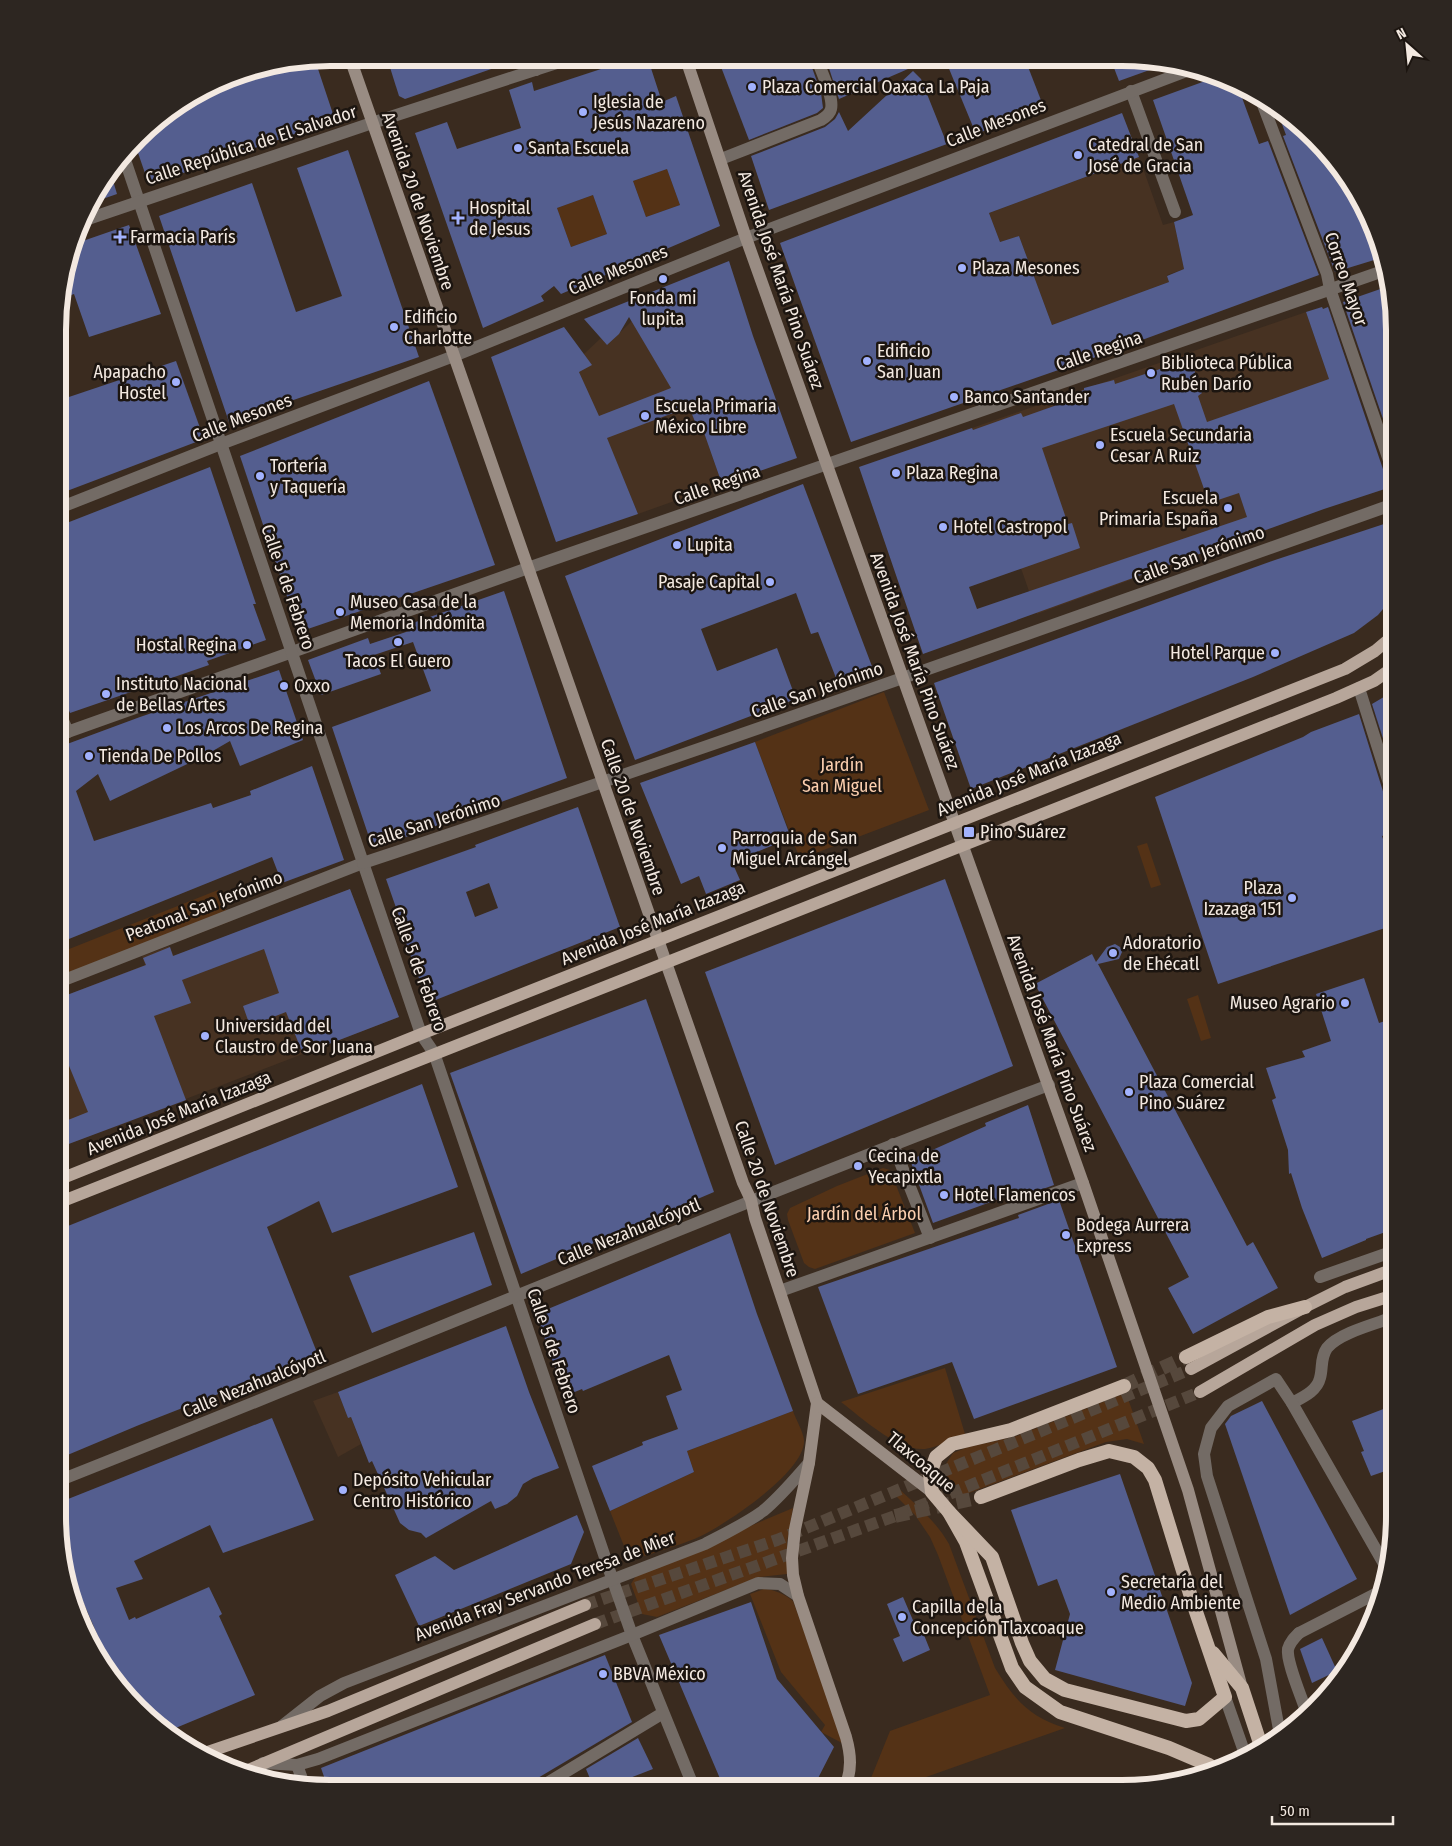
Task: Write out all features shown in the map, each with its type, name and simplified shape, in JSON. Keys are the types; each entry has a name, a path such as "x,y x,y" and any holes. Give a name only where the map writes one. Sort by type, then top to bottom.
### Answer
{"highway":[{"path":"1189,1363 1268,1317 1305,1307"},
{"path":"932,1492 930,1474 936,1457 952,1444 1011,1430 1124,1386"},
{"path":"949,1512 992,1557 1022,1643 1030,1661 1045,1679 1065,1690 1186,1721 1199,1719 1225,1697 1155,1480 1148,1468 1134,1457 1109,1451 1079,1460 980,1497"},
{"name":"Tlaxcoaque","path":"932,1492 949,1512 966,1542 1012,1668 1024,1687 1060,1712 1169,1748 1209,1765"},
{"path":"1208,1647 1242,1688 1259,1741"}],"main road":[{"name":"Avenida 20 de Noviembre","path":"353,66 454,356"},
{"name":"Avenida José María Pino Suárez","path":"689,66 746,238 902,679 964,845 1083,1183 1188,1490 1242,1688"},
{"name":"Calle 20 de Noviembre","path":"454,356 665,963 743,1183 751,1200 755,1218 817,1403"},
{"name":"Avenida José María Izazaga","path":"66,1177 420,1034 1345,668 1375,651 1386,642"},
{"path":"66,1200 1359,688 1386,673"},
{"path":"1305,1307 1345,1287 1386,1272"},
{"path":"1200,1392 1316,1325 1356,1307 1386,1297"},
{"path":"817,1403 809,1463 795,1529 792,1558 793,1575 798,1596 851,1755 848,1780"},
{"name":"Tlaxcoaque","path":"817,1403 932,1492"},
{"name":"Avenida Fray Servando Teresa de Mier","path":"210,1751 328,1711 585,1605"},
{"path":"253,1768 595,1624"}],"street":[{"name":"Calle República de El Salvador","path":"91,218 372,123 529,66"},
{"path":"721,159 821,120 828,115 832,107 831,99 819,66"},
{"name":"Calle Mesones","path":"66,506 221,444 454,356 746,238 1181,73"},
{"path":"1131,91 1175,212"},
{"name":"Correo Mayor","path":"1264,109 1327,274 1330,289 1386,452"},
{"name":"Calle 5 de Febrero","path":"126,163 420,1034 434,1053 632,1635 691,1780"},
{"name":"Calle Regina","path":"66,733 528,568 1379,272"},
{"name":"Calle San Jerónimo","path":"363,863 603,783 902,679 1386,507"},
{"path":"1359,688 1386,774"},
{"name":"Peatonal San Jerónimo","path":"66,979 363,863"},
{"name":"Calle Nezahualcóyotl","path":"66,1477 271,1396 751,1200 1048,1085"},
{"path":"893,1144 930,1238"},
{"path":"780,1290 1083,1183"},
{"path":"1320,1277 1386,1254"},
{"path":"1292,1403 1311,1393 1320,1380 1323,1355 1328,1347 1348,1334 1386,1320"},
{"path":"1279,1728 1266,1659 1207,1476 1204,1454 1211,1428 1228,1406 1276,1379 1292,1403 1382,1560"},
{"name":"Avenida Fray Servando Teresa de Mier","path":"282,1726 320,1696 344,1682 705,1544 762,1511 786,1489 809,1463"},
{"path":"263,1764 298,1765 318,1759 758,1583 780,1584 798,1596"},
{"path":"1305,1705 1289,1660 1288,1650 1292,1640 1300,1633 1374,1595"},
{"path":"1225,1697 1244,1750"},
{"path":"552,1780 663,1713"},
{"path":"298,1765 302,1778"}],"shaded area":[{"path":"1139,157 1163,225 1174,222 1184,269 1167,275 1169,282 1052,325 1019,236 1000,242 989,213"},
{"name":"Escuela Secundaria Cesar A Ruiz","path":"1306,312 1329,379 1255,495 1268,530 1037,614 972,428"},
{"name":"Escuela Primaria México Libre","path":"632,321 664,376 674,370 698,429 702,427 722,484 638,514 579,372 584,354 601,338 607,345"},
{"name":"Universidad del Claustro de Sor Juana","path":"350,889 399,1017 66,1145 66,995 145,965 142,956 169,946 174,956"},
{"path":"338,1392 348,1418 351,1417 361,1444 338,1457 313,1401"}],"green space":[{"path":"667,169 680,205 646,217 633,181"},
{"path":"593,195 607,234 571,247 557,208"},
{"name":"Jardín San Miguel","path":"884,692 929,810 800,859 755,742"},
{"path":"1147,843 1161,885 1151,888 1137,846"},
{"path":"218,890 231,921 66,984 66,950"},
{"path":"1198,995 1211,1038 1201,1041 1187,999"},
{"name":"Jardín del Árbol","path":"883,1168 890,1170 915,1233 815,1269 809,1267 804,1263 788,1220 787,1214 790,1208 837,1186"},
{"path":"945,1368 965,1434 935,1447 925,1449 903,1445 880,1432 841,1402"},
{"path":"1126,1393 1144,1444 1127,1439 1106,1442 961,1496 947,1484 944,1467 953,1453 968,1447 1014,1437"},
{"path":"793,1411 804,1440 801,1452 779,1481 763,1495 714,1529 689,1541 645,1556 624,1546 610,1511 694,1472 687,1451"},
{"path":"897,1487 932,1521 949,1544 995,1668 1009,1689 1032,1712 1052,1724 1065,1728 918,1780 870,1780 890,1731 990,1695 930,1537 915,1515 891,1491"},
{"path":"793,1508 787,1542 787,1574 759,1577 657,1617 642,1614 631,1584 637,1574"},
{"path":"764,1589 780,1593 793,1601 844,1742 842,1743 821,1732 825,1725 781,1672 750,1594"}],"building":[{"path":"390,66 500,66 405,99 399,96"},
{"path":"600,66 650,66 662,102 676,96 720,226 561,294 554,286 541,296 544,301 483,328 415,133 447,122 457,149 521,128 509,90 532,82 534,91 601,69","holes":["667,169 680,205 646,217 633,181","593,195 607,234 571,247 557,208"]},
{"path":"721,66 811,66 821,93 823,108 817,113 749,140"},
{"path":"828,66 915,66 839,99"},
{"path":"948,66 1028,66 1044,108 976,134"},
{"path":"1113,66 1153,69 1119,81"},
{"path":"317,67 335,120 149,185 137,151 169,121 213,93 245,80 279,71"},
{"path":"913,71 921,79 947,144 769,210 751,156 825,127 835,119 839,112 848,131"},
{"path":"1207,80 1241,94 1259,144 1268,141 1319,275 1093,358 851,442 780,243 1122,113 1139,157 989,213 1000,242 1019,236 1052,325 1169,282 1167,276 1184,269 1174,222 1193,215 1153,100"},
{"path":"1280,119 1296,132 1331,169 1359,213 1376,259 1335,272 1283,136 1286,135"},
{"path":"348,150 419,357 229,422 159,216 252,183 296,312 342,296 297,168"},
{"path":"113,181 117,194 101,200"},
{"path":"129,225 161,314 89,337 74,294 69,296 71,279 81,242"},
{"path":"729,261 753,336 797,458 722,484 702,427 698,429 689,407 607,438 638,514 556,542 491,357 564,327 592,365 579,372 599,416 671,388 629,317 619,334 607,345 584,319"},
{"path":"1382,288 1386,330 1386,428 1343,302"},
{"path":"1322,307 1323,309 1328,307 1386,478 1386,489 1324,509 923,654 859,467 1021,413 1023,417 1074,399 1072,394 1084,390 1084,388 1114,380 1115,384 1166,367 1165,363 1189,355 1202,393 1198,396 1207,422 1329,379 1306,312","holes":["1174,404 1209,503 1239,493 1247,517 977,609 969,587 1080,548 1072,523 1068,524 1042,448"]},
{"path":"176,361 204,439 66,491 66,398"},
{"path":"429,381 495,565 299,632 240,456"},
{"path":"210,467 256,604 253,604 266,640 207,661 209,665 70,713 66,703 66,523"},
{"path":"803,484 873,669 838,683 818,632 811,634 796,593 701,629 717,671 777,648 796,699 635,760 565,576"},
{"path":"1386,523 1386,606 1378,615 1354,633 1253,677 971,789 934,683 1275,560"},
{"path":"504,591 567,778 373,849 332,727 431,691 413,642 374,655 381,674 321,695 308,660 368,638 370,644 409,631 407,625"},
{"path":"279,670 303,740 240,766 230,741 204,756 110,801 98,774 76,791 94,841 211,803 213,808 251,795 250,791 312,766 344,860 282,883 272,857 66,940 66,744"},
{"path":"1386,696 1386,748 1372,704"},
{"name":"Plaza Izazaga 151","path":"1359,714 1386,801 1386,835 1382,836 1386,848 1386,928 1218,984 1155,797 1303,737 1311,732"},
{"path":"755,742 791,838 732,862 740,880 706,894 699,876 681,884 640,783"},
{"path":"578,807 620,927 428,1003 406,943 408,942 386,879 476,847 475,845","holes":["489,883 498,908 475,917 466,892"]},
{"path":"945,879 1013,1066 775,1165 705,972"},
{"name":"Universidad del Claustro de Sor Juana","path":"350,889 399,1017 303,1054 286,1012 250,1026 243,1006 279,993 264,949 182,980 191,1003 154,1016 186,1100 66,1145 66,1121 88,1112 66,1058 66,995 146,965 143,958 170,947 173,956"},
{"name":"Plaza Comercial Pino Suárez","path":"1115,944 1120,947 1122,952 1119,959 1098,964 1247,1246 1253,1242 1278,1288 1193,1334 1168,1288 1189,1277 1035,984 1092,954 1096,962 1107,947"},
{"path":"1364,978 1379,1023 1386,1021 1386,1232 1322,1258 1302,1208 1291,1173 1289,1174 1288,1150 1272,1100 1276,1098 1266,1068 1305,1057 1302,1051 1331,1041 1316,994"},
{"path":"646,999 714,1192 521,1274 450,1073"},
{"path":"422,1084 458,1187 332,1233 319,1201 267,1227 318,1355 66,1456 66,1227"},
{"path":"1028,1105 1054,1185 1012,1200 1010,1195 933,1223 910,1160 986,1126 985,1123"},
{"path":"1059,1200 1117,1367 974,1419 952,1362 858,1394 818,1287 1019,1218 1018,1215"},
{"path":"474,1232 492,1285 372,1333 349,1276"},
{"path":"730,1233 757,1314 793,1411 687,1451 694,1472 610,1511 592,1466 643,1445 642,1442 678,1429 666,1396 682,1390 669,1355 583,1391 582,1389 565,1396 536,1314"},
{"path":"506,1326 529,1392 559,1468 523,1484 517,1496 507,1504 495,1509 491,1501 426,1538 421,1533 409,1530 400,1523 372,1461 369,1463 351,1417 348,1418 338,1392"},
{"path":"1262,1401 1357,1579 1290,1615 1225,1424 1231,1416"},
{"path":"1386,1408 1386,1471 1371,1476 1361,1452 1364,1451 1352,1421"},
{"path":"272,1418 314,1520 223,1553 210,1525 134,1561 143,1579 116,1588 129,1620 135,1617 136,1619 209,1587 222,1614 219,1616 255,1695 174,1729 156,1714 132,1690 105,1653 75,1582 67,1533 66,1500"},
{"name":"Secretaría del Medio Ambiente","path":"1120,1474 1192,1683 1185,1706 1055,1670 1070,1614 1057,1579 1038,1586 1011,1510"},
{"path":"577,1515 584,1532 571,1564 419,1626 395,1575 435,1556 454,1570"},
{"name":"Capilla de la Concepción Tlaxcoaque","path":"903,1597 918,1632 922,1630 930,1650 903,1662 893,1639 900,1636 887,1604"},
{"path":"751,1602 777,1679 834,1747 817,1780 721,1780 659,1635"},
{"path":"1322,1638 1336,1669 1334,1672 1312,1683 1300,1649"},
{"path":"605,1655 632,1722 534,1780 330,1780 325,1780 321,1768"},
{"path":"638,1738 653,1769 625,1780 591,1780 586,1769"}],"tunnel":[{"path":"1124,1386 1186,1357"},
{"path":"585,1605 777,1540 1191,1369"},
{"path":"595,1624 895,1516 1200,1392"},
{"path":"895,1516 981,1497"}],"place":[{"name":"Plaza Comercial Oaxaca La Paja","path":"752,87"},
{"name":"Iglesia de Jesús Nazareno","path":"583,112"},
{"name":"Santa Escuela","path":"518,148"},
{"name":"Catedral de San José de Gracia","path":"1078,155"},
{"name":"Hospital de Jesus","path":"458,218"},
{"name":"Farmacia París","path":"120,237"},
{"name":"Plaza Mesones","path":"962,268"},
{"name":"Fonda mi lupita","path":"663,279"},
{"name":"Edificio Charlotte","path":"394,327"},
{"name":"Edificio San Juan","path":"867,361"},
{"name":"Biblioteca Pública Rubén Darío","path":"1151,373"},
{"name":"Apapacho Hostel","path":"176,382"},
{"name":"Banco Santander","path":"954,397"},
{"name":"Escuela Primaria México Libre","path":"645,416"},
{"name":"Escuela Secundaria Cesar A Ruiz","path":"1100,445"},
{"name":"Plaza Regina","path":"896,473"},
{"name":"Tortería y Taquería","path":"260,476"},
{"name":"Escuela Primaria España","path":"1228,508"},
{"name":"Hotel Castropol","path":"943,527"},
{"name":"Lupita","path":"677,545"},
{"name":"Pasaje Capital","path":"770,582"},
{"name":"Museo Casa de la Memoria Indómita","path":"340,612"},
{"name":"Tacos El Guero","path":"398,642"},
{"name":"Hostal Regina","path":"247,645"},
{"name":"Hotel Parque","path":"1275,653"},
{"name":"Oxxo","path":"284,686"},
{"name":"Instituto Nacional de Bellas Artes","path":"106,694"},
{"name":"Los Arcos De Regina","path":"167,728"},
{"name":"Tienda De Pollos","path":"89,756"},
{"name":"Pino Suárez","path":"969,832"},
{"name":"Parroquia de San Miguel Arcángel","path":"722,848"},
{"name":"Plaza Izazaga 151","path":"1292,898"},
{"name":"Adoratorio de Ehécatl","path":"1113,953"},
{"name":"Museo Agrario","path":"1345,1003"},
{"name":"Universidad del Claustro de Sor Juana","path":"205,1036"},
{"name":"Plaza Comercial Pino Suárez","path":"1129,1092"},
{"name":"Cecina de Yecapixtla","path":"858,1166"},
{"name":"Hotel Flamencos","path":"944,1195"},
{"name":"Bodega Aurrera Express","path":"1066,1235"},
{"name":"Depósito Vehicular Centro Histórico","path":"343,1490"},
{"name":"Secretaría del Medio Ambiente","path":"1111,1592"},
{"name":"Capilla de la Concepción Tlaxcoaque","path":"902,1617"},
{"name":"BBVA México","path":"603,1674"}]}
